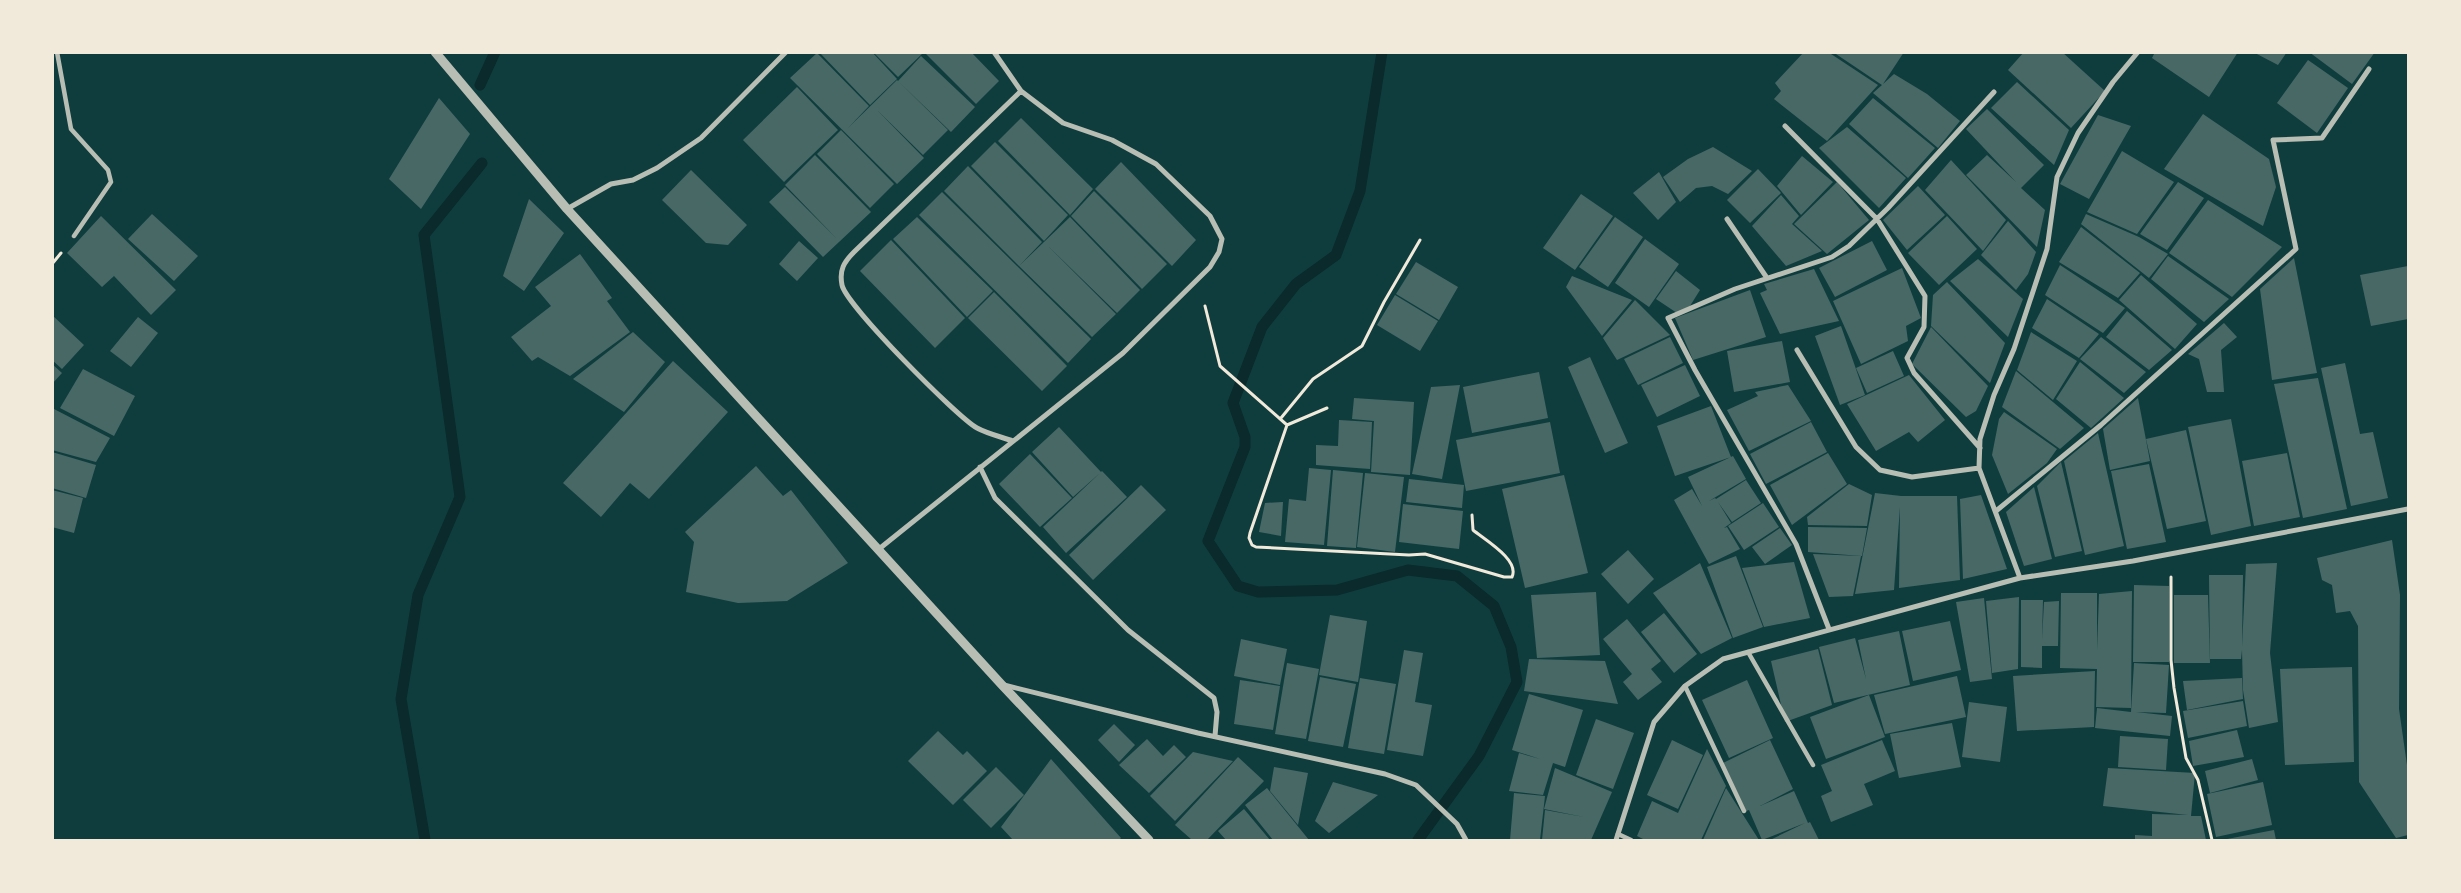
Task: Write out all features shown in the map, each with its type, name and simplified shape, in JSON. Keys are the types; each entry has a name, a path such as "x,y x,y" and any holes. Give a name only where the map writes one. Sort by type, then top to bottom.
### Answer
{"street":[{"path":"57,52 71,129 108,170 111,182 74,236"},
{"path":"435,52 568,209 1002,684 1149,840"},
{"path":"568,209 611,184 633,180 657,168 701,138 786,52"},
{"path":"879,549 1123,352 1210,267 1219,252 1222,239 1210,216 1156,164 1112,140 1063,123 1021,91 994,52"},
{"path":"2020,578 1979,468 1980,439 1994,395 2014,349 2046,249 2056,176 2078,133 2138,52"},
{"path":"1996,511 2101,425 2296,249 2273,140 2322,138 2369,69"},
{"path":"1013,441 977,428 924,380 853,305 842,287 842,275 843,264 854,252 1021,91"},
{"path":"1829,629 1796,544 1705,387 1668,318 1736,289 1832,257 1849,246 1877,219 1994,92"},
{"path":"1785,126 1877,219 1925,296 1924,327 1907,358 1914,373 1980,448"},
{"path":"1727,219 1767,278"},
{"path":"1797,350 1856,447 1880,470 1912,477 1979,468"},
{"path":"980,467 995,498 1128,630 1214,698 1217,712 1215,736"},
{"path":"1616,840 1654,722 1685,686 1724,659 2020,578 2133,562 2170,553 2408,509"},
{"path":"1748,652 1813,765"},
{"path":"1002,684 1215,736 1385,774 1416,785 1457,824 1466,840"},
{"path":"1685,686 1744,811"},
{"path":"1618,834 1631,840"}],"path":[{"path":"1280,418 1314,379 1362,346 1384,302 1420,240"},
{"path":"1198,279 1220,366 1287,425"},
{"path":"1326,408 1287,425 1249,538 1252,545 1256,547 1409,556 1425,554 1504,577 1512,577 1514,571 1513,562 1473,530 1472,515"},
{"path":"2170,553 2171,660 2174,688 2186,758 2198,780 2212,840"}],"building":[{"path":"819,52 872,52 897,79 870,105"},
{"path":"873,52 922,52 923,53 898,77"},
{"path":"924,52 971,52 999,81 976,104"},
{"path":"1804,52 1828,52 1878,85 1827,141 1774,99 1781,91 1775,83"},
{"path":"1833,52 1904,52 1883,84 1894,74 1927,94 1960,121 1938,148 1873,93 1882,85"},
{"path":"2024,52 2062,52 2105,91 2071,128 2008,70"},
{"path":"2155,52 2238,52 2209,97 2152,58"},
{"path":"2253,52 2287,52 2278,65"},
{"path":"2309,52 2375,52 2352,84"},
{"path":"817,53 869,106 848,128 897,80 948,130 923,155 877,110 924,158 897,184 790,78"},
{"path":"921,56 975,107 951,132 898,81"},
{"path":"2308,60 2348,88 2317,133 2277,103"},
{"path":"2017,82 2069,130 2054,165 1991,108"},
{"path":"797,87 838,130 784,182 743,140"},
{"path":"439,98 470,134 421,209 389,179"},
{"path":"1873,98 1935,148 1908,178 1849,124"},
{"path":"1987,109 2044,165 2021,188 2045,210 2037,247 1966,175 1987,155 2016,182 1966,129"},
{"path":"2203,114 2269,159 2276,187 2263,226 2164,169"},
{"path":"2098,115 2131,126 2089,199 2060,184"},
{"path":"1021,118 1093,189 1070,215 998,141"},
{"path":"1847,127 1906,178 1879,208 1819,148"},
{"path":"841,130 894,184 870,208 817,154"},
{"path":"995,142 1068,215 1044,241 971,166"},
{"path":"1713,147 1752,171 1728,194 1712,186 1696,188 1680,202 1663,177 1688,159"},
{"path":"2122,151 2174,182 2137,234 2087,212"},
{"path":"815,155 871,212 823,257 769,202 785,187 837,239 785,185"},
{"path":"1802,156 1833,182 1801,215 1777,186"},
{"path":"1951,160 2006,220 1983,251 1925,190"},
{"path":"1121,162 1196,240 1172,266 1095,189"},
{"path":"968,166 1042,242 1019,266 944,191"},
{"path":"1758,169 1781,193 1750,223 1727,200"},
{"path":"691,170 747,225 728,245 706,243 662,200"},
{"path":"1659,172 1676,202 1658,220 1633,193"},
{"path":"1837,182 1869,220 1827,254 1794,224"},
{"path":"2178,182 2204,198 2167,250 2140,234"},
{"path":"1918,186 1945,215 1907,250 1883,220"},
{"path":"1094,191 1167,264 1142,289 1071,216"},
{"path":"942,192 1091,339 1068,363 919,215"},
{"path":"1581,194 1613,216 1575,270 1543,248"},
{"path":"1781,195 1799,216 1792,224 1822,251 1786,266 1752,226"},
{"path":"529,199 564,233 524,291 503,276"},
{"path":"2208,200 2282,247 2232,297 2169,253"},
{"path":"152,214 198,256 174,281 128,239"},
{"path":"2086,214 2139,237 2168,254 2149,278 2081,224"},
{"path":"101,216 176,290 151,315 114,276 102,287 67,253"},
{"path":"1947,216 1977,249 1939,285 1908,253"},
{"path":"917,217 993,291 967,317 893,239"},
{"path":"1070,217 1140,290 1117,313 1048,246 1116,314 1092,337 1019,266"},
{"path":"1615,217 1643,237 1608,287 1579,267"},
{"path":"2008,221 2036,252 2028,274 2016,290 1981,255"},
{"path":"2081,227 2140,273 2118,298 2059,262"},
{"path":"1645,239 1679,264 1649,307 1615,283"},
{"path":"891,240 965,318 935,348 860,271"},
{"path":"799,241 818,258 797,281 779,264"},
{"path":"1872,241 1887,270 1835,297 1819,268"},
{"path":"580,254 612,298 607,301 630,332 570,376 538,357 532,361 511,337 551,306 535,287"},
{"path":"2168,256 2229,299 2204,322 2151,279"},
{"path":"2294,258 2317,373 2272,380 2260,289"},
{"path":"1978,259 2023,299 2008,337 1950,281"},
{"path":"1416,262 1458,287 1439,320 1396,294"},
{"path":"2060,265 2125,308 2103,333 2045,295"},
{"path":"2408,266 2408,319 2371,326 2360,275"},
{"path":"1902,268 1921,318 1906,326 1908,341 1861,364 1833,301"},
{"path":"1814,269 1839,321 1780,334 1760,293 1767,290 1764,284"},
{"path":"1676,271 1700,290 1690,306 1677,313 1656,299"},
{"path":"2141,275 2197,324 2175,349 2119,300"},
{"path":"1572,276 1632,300 1602,336 1566,287"},
{"path":"1947,282 2005,343 1990,383 1931,326 1933,295"},
{"path":"1750,290 1766,337 1693,360 1675,318"},
{"path":"994,292 1067,366 1042,391 968,318"},
{"path":"1395,295 1438,321 1420,351 1377,325"},
{"path":"2047,299 2099,334 2079,358 2032,328"},
{"path":"1635,300 1670,335 1617,360 1603,338"},
{"path":"2127,311 2172,350 2149,370 2106,337"},
{"path":"52,315 84,345 62,369 52,360"},
{"path":"138,317 158,333 131,367 110,351"},
{"path":"2224,323 2237,337 2221,350 2224,392 2207,392 2199,359 2188,354"},
{"path":"1841,326 1865,395 1840,405 1815,336"},
{"path":"1931,327 1988,386 1976,411 1966,417 1912,364"},
{"path":"633,332 665,362 624,412 573,379"},
{"path":"2031,332 2077,361 2053,400 2017,370"},
{"path":"1670,337 1683,363 1638,385 1624,359"},
{"path":"2101,337 2146,372 2124,393 2080,359"},
{"path":"1782,341 1790,382 1734,392 1727,351"},
{"path":"1893,351 1904,376 1867,393 1856,368"},
{"path":"1590,357 1628,443 1605,453 1568,367"},
{"path":"673,361 728,412 649,499 630,483 601,517 563,483"},
{"path":"2080,362 2124,398 2091,428 2056,399"},
{"path":"2345,363 2360,434 2373,432 2388,498 2351,506 2321,368"},
{"path":"52,364 62,373 52,384"},
{"path":"1685,365 1700,396 1657,417 1641,385"},
{"path":"83,369 135,396 114,436 60,408"},
{"path":"2016,371 2084,428 2060,449 2002,407"},
{"path":"1539,372 1548,418 1472,433 1463,387"},
{"path":"1909,375 1945,420 1918,442 1909,432 1876,451 1847,404"},
{"path":"2318,378 2347,509 2303,518 2274,384"},
{"path":"1460,385 1442,479 1412,474 1431,387"},
{"path":"1788,385 1811,421 1749,451 1727,410 1758,396 1755,392"},
{"path":"1354,398 1414,402 1410,475 1371,472 1374,421 1352,419"},
{"path":"2138,398 2150,461 2110,470 2103,429"},
{"path":"1711,406 1731,457 1675,476 1657,426"},
{"path":"54,409 110,438 96,462 52,450"},
{"path":"2004,412 2057,449 2047,463 2008,494 1992,455 1999,419"},
{"path":"2231,419 2251,526 2211,535 2188,427"},
{"path":"1339,420 1372,422 1370,469 1316,465 1316,445 1338,446"},
{"path":"1550,422 1560,473 1466,491 1456,440"},
{"path":"1811,422 1827,452 1766,484 1750,454"},
{"path":"1059,427 1101,472 1073,497 1032,452"},
{"path":"2186,430 2206,521 2167,529 2146,439"},
{"path":"2098,433 2124,546 2085,555 2064,461"},
{"path":"52,452 96,465 86,498 52,488"},
{"path":"1828,453 1847,484 1792,525 1770,485"},
{"path":"2287,453 2300,517 2254,526 2242,461"},
{"path":"1030,454 1072,498 1040,527 999,484"},
{"path":"1733,456 1746,479 1709,501 1716,499 1746,480 1761,503 1732,522 1718,502 1731,523 1724,528 1727,527 1740,549 1709,564 1674,500 1692,489 1702,506 1688,477"},
{"path":"2061,462 2082,551 2055,557 2037,486"},
{"path":"2149,464 2166,542 2127,549 2111,471"},
{"path":"756,466 783,496 791,490 848,563 787,601 738,603 686,592 694,542 685,532"},
{"path":"1309,468 1331,470 1324,545 1285,542 1289,499 1306,501"},
{"path":"1333,470 1363,473 1356,548 1327,546"},
{"path":"1102,471 1127,497 1066,553 1043,527"},
{"path":"1365,473 1404,477 1395,552 1357,547"},
{"path":"1564,475 1588,573 1525,588 1502,489"},
{"path":"1409,479 1464,485 1462,508 1406,502"},
{"path":"1849,484 1872,495 1867,526 1808,525 1807,517"},
{"path":"1141,485 1166,510 1093,580 1069,555"},
{"path":"2034,487 2052,559 2024,566 2006,512"},
{"path":"52,490 83,498 74,533 52,527"},
{"path":"1875,493 1901,496 1957,496 1960,580 1899,588 1900,507 1894,590 1855,594"},
{"path":"1981,495 2007,569 1963,579 1960,499"},
{"path":"1283,502 1281,536 1259,532 1265,503"},
{"path":"1763,503 1779,527 1744,550 1728,526"},
{"path":"1403,504 1463,511 1459,549 1399,542"},
{"path":"1808,527 1867,528 1862,556 1808,552"},
{"path":"1780,528 1792,545 1765,564 1752,547"},
{"path":"2392,540 2400,595 2399,709 2408,772 2408,835 2396,838 2359,782 2358,626 2350,611 2336,613 2332,585 2322,580 2317,558"},
{"path":"1628,550 1654,579 1628,604 1601,574"},
{"path":"1813,554 1861,556 1853,596 1829,597"},
{"path":"1736,556 1763,627 1733,638 1707,567"},
{"path":"1794,562 1810,618 1764,627 1742,568"},
{"path":"1700,563 1732,638 1701,654 1653,593"},
{"path":"2277,563 2270,653 2278,722 2249,728 2243,690 2242,650 2241,659 2210,659 2209,575 2243,575 2242,647 2246,564"},
{"path":"2134,585 2169,586 2169,662 2133,662"},
{"path":"2132,591 2131,708 2096,707 2097,669 2060,668 2061,593 2097,593 2097,650 2099,594"},
{"path":"1596,592 1600,655 1537,658 1531,595"},
{"path":"2174,595 2208,595 2210,663 2174,663"},
{"path":"2019,597 2018,669 1992,673 1986,601"},
{"path":"1984,598 1992,679 1970,682 1956,602"},
{"path":"2021,600 2043,600 2042,640 2044,602 2059,601 2058,646 2042,646 2042,668 2021,667"},
{"path":"1664,613 1697,654 1674,673 1641,632"},
{"path":"1330,615 1367,621 1358,682 1319,675"},
{"path":"1627,619 1661,661 1651,669 1662,682 1638,700 1623,682 1632,674 1603,639"},
{"path":"1950,621 1961,670 1913,681 1902,631"},
{"path":"1899,631 1910,685 1834,703 1819,647 1855,638 1866,679 1858,640"},
{"path":"1241,639 1287,649 1280,685 1234,676"},
{"path":"1818,649 1832,705 1785,722 1771,661"},
{"path":"1404,650 1423,653 1415,702 1432,705 1423,756 1387,750"},
{"path":"1529,659 1605,661 1618,704 1524,691"},
{"path":"1287,663 1319,669 1306,739 1275,734"},
{"path":"2134,663 2169,665 2166,713 2136,712 2172,716 2170,736 2095,728 2097,708 2131,712"},
{"path":"2352,667 2354,762 2285,765 2280,669"},
{"path":"2095,671 2094,727 2017,731 2013,676"},
{"path":"1957,676 1966,717 1885,734 1874,695"},
{"path":"1320,677 1356,684 1343,747 1308,741"},
{"path":"1360,678 1396,684 1384,754 1348,748"},
{"path":"2242,678 2243,699 2187,710 2183,681"},
{"path":"1240,680 1280,686 1273,730 1234,724"},
{"path":"1747,680 1773,738 1729,758 1702,700"},
{"path":"1529,694 1583,710 1565,767 1553,763 1543,795 1509,791 1519,753 1540,759 1512,750"},
{"path":"1869,695 1885,737 1826,759 1810,717"},
{"path":"2243,701 2247,726 2188,738 2183,711"},
{"path":"1969,702 2007,707 2000,762 1962,757"},
{"path":"1596,719 1634,733 1613,789 1576,775"},
{"path":"1952,723 1961,767 1899,778 1890,734"},
{"path":"1114,724 1135,745 1119,762 1098,740"},
{"path":"2237,730 2244,757 2193,766 2189,741"},
{"path":"938,731 963,755 967,751 987,771 953,805 908,761"},
{"path":"2120,736 2168,739 2166,770 2118,767"},
{"path":"1147,739 1163,756 1174,745 1186,757 1149,793 1119,765"},
{"path":"1672,740 1703,755 1678,809 1647,795"},
{"path":"1770,740 1793,789 1760,806 1794,791 1808,823 1810,822 1819,840 1770,840 1805,823 1762,840 1749,810 1746,811 1723,763"},
{"path":"1882,740 1895,771 1864,784 1873,805 1831,822 1821,796 1832,791 1821,765"},
{"path":"1707,749 1726,786 1701,840 1645,840 1637,836 1652,801 1678,813"},
{"path":"1193,752 1233,761 1175,821 1150,796"},
{"path":"1238,757 1264,781 1207,840 1192,840 1175,825"},
{"path":"1051,759 1121,838 1119,840 1013,840 1001,827"},
{"path":"2252,759 2258,780 2210,793 2205,771"},
{"path":"996,767 1024,795 991,828 963,800"},
{"path":"1274,767 1308,773 1298,825 1270,791"},
{"path":"1555,768 1612,792 1591,840 1542,840 1545,810 1584,817 1544,809"},
{"path":"2108,768 2195,773 2191,816 2201,816 2206,840 2135,840 2135,835 2152,836 2152,814 2188,815 2103,806"},
{"path":"1333,782 1378,795 1329,833 1315,821"},
{"path":"2263,782 2272,825 2216,837 2207,794"},
{"path":"1267,788 1309,840 1273,840 1245,805"},
{"path":"1726,788 1759,840 1703,840"},
{"path":"1514,793 1545,796 1540,840 1510,840"},
{"path":"1244,809 1270,840 1226,840 1218,831"},
{"path":"2274,830 2276,840 2222,840"}],"waterway":[{"path":"480,85 495,52"},
{"path":"1382,52 1360,191 1336,255 1296,284 1262,327 1233,403 1245,437 1245,447 1208,541 1238,586 1258,592 1337,590 1408,570 1457,576 1494,606 1511,647 1517,682 1479,756 1418,840"},
{"path":"425,840 401,699 418,595 460,497 424,235 482,163"}]}
